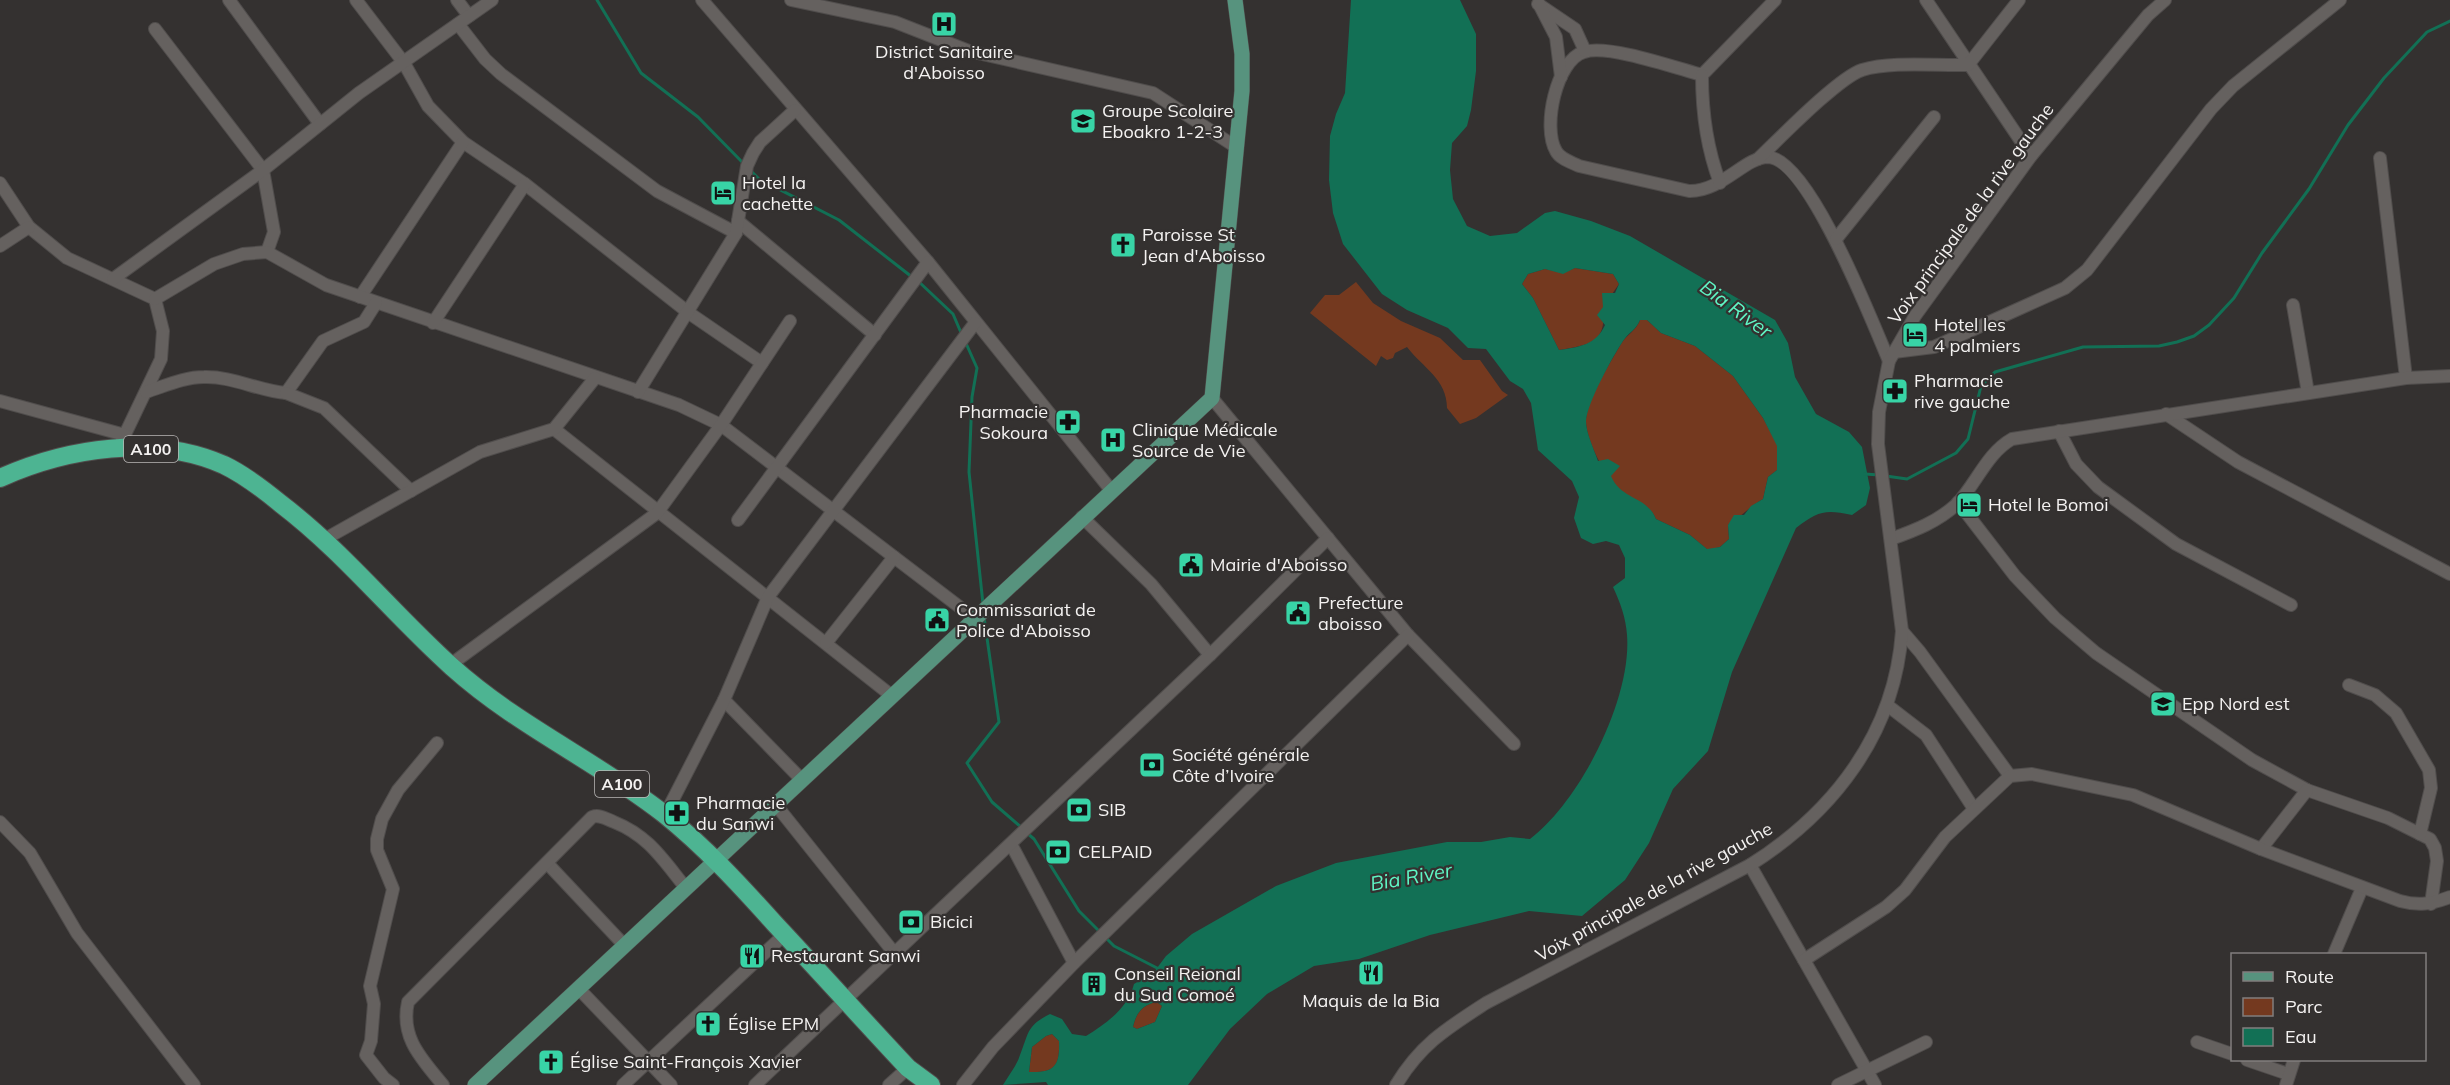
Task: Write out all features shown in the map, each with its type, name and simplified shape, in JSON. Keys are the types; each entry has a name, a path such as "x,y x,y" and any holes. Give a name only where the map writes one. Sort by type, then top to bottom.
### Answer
{"highway":[{"name":"A100","path":"0,478 56,458 122,442 188,454 224,465 261,488 326,539 450,665 496,704 626,786 665,815 717,860 908,1068 931,1085"}],"main road":[{"path":"475,1085 1212,398 1242,91 1242,54 1235,0"}],"street":[{"path":"229,0 320,124"},
{"path":"356,0 404,63 428,106 463,142 525,184 689,313 762,363"},
{"path":"457,0 469,16"},
{"path":"113,279 263,170 359,93 492,0"},
{"path":"702,0 928,262 1111,490"},
{"path":"791,0 895,22 969,51 1153,93 1236,147"},
{"path":"1720,183 1712,162 1702,95 1702,75 1775,0"},
{"path":"1926,0 2031,156"},
{"path":"1968,65 2019,0"},
{"name":"Voix principale de la rive gauche","path":"1396,1085 1410,1060 1429,1041 1486,1003 1750,865 1800,830 1836,795 1858,761 1887,705 1900,658 1902,631 1878,444 1879,412 1892,356 1914,316 2031,156 2148,15 2165,0"},
{"path":"1757,160 1767,157 1779,161 1792,174 1836,239 1892,356 1934,347 2066,288 2087,270 2211,109 2234,86 2340,0"},
{"path":"1535,2 1575,29 1582,39 1585,51"},
{"path":"1535,2 1556,37 1561,77"},
{"path":"458,24 485,59 501,74 657,191 737,227 875,335"},
{"path":"155,29 263,170 274,232 267,252"},
{"path":"1702,75 1640,58 1585,51 1571,58 1561,77 1553,102 1550,130 1555,150 1563,158 1579,166 1689,191 1700,191 1720,183 1757,160 1843,80 1861,70 1883,67 1968,65"},
{"path":"638,392 689,313 737,227 747,166 753,153 760,142 795,110"},
{"path":"1836,239 1934,117"},
{"path":"360,297 463,142"},
{"path":"2380,158 2406,378"},
{"path":"0,183 29,227 66,258 155,299"},
{"path":"433,323 525,184"},
{"path":"0,246 29,227"},
{"path":"155,299 214,264 243,254 267,252 326,285 679,405 721,425 974,618"},
{"path":"738,520 928,262"},
{"path":"0,402 122,442 161,359 164,344 155,299"},
{"path":"286,393 323,341 364,322 376,303"},
{"path":"2293,305 2308,393"},
{"path":"450,665 657,513 721,425 790,321"},
{"path":"665,815 724,700 768,597 835,512 975,323"},
{"path":"1891,539 1935,522 1958,502 2004,444 2012,439 2406,378 2450,376"},
{"path":"146,392 185,379 206,377 266,391 286,393 324,408 411,491"},
{"path":"326,539 480,452 554,429 595,378"},
{"path":"1212,398 1408,635 1514,744"},
{"path":"2166,414 2238,462 2450,574"},
{"path":"554,429 657,513 768,597 892,696"},
{"path":"2059,431 2076,464 2098,487 2176,544 2291,605"},
{"path":"1958,502 2015,576 2055,618 2096,653 2252,760 2307,790 2388,818 2430,839 2435,848 2437,861 2431,904"},
{"path":"1082,517 1151,584 1210,655"},
{"path":"755,1085 1210,655 1328,538"},
{"path":"826,643 894,557"},
{"path":"1902,631 1920,651 2010,776"},
{"path":"963,1085 993,1047 1074,963 1408,635"},
{"path":"2349,685 2375,695 2396,713 2429,770 2431,788 2420,834"},
{"path":"724,700 802,780"},
{"path":"1887,705 1926,735 1974,809"},
{"path":"393,1085 384,1078 366,1055 371,1041 374,1004 370,986 393,889 377,850 377,839 382,819 398,789 437,743"},
{"path":"1804,960 1886,907 1905,890 1945,837 2010,776 2048,776 2133,795 2261,849 2362,888 2415,905 2431,904 2450,897"},
{"path":"2261,849 2307,790"},
{"path":"776,805 895,954"},
{"path":"443,1085 415,1050 407,1034 404,1018 408,1002 596,815 634,830 643,837 686,888"},
{"path":"0,822 30,853 77,933 194,1085"},
{"path":"1011,844 1074,963"},
{"path":"547,863 625,946"},
{"path":"1750,865 1875,1085"},
{"path":"2334,953 2362,888"},
{"path":"623,1085 785,934"},
{"path":"579,989 671,1085"},
{"path":"1839,1085 1867,1069 1926,1042"},
{"path":"2197,1042 2231,1054"},
{"path":"2251,1061 2287,1079 2293,1061"},
{"path":"889,1085 908,1068"}],"green space":[{"path":"1575,268 1613,274 1619,284 1603,307 1604,319 1599,335 1588,344 1559,350 1533,298 1522,284 1528,274 1545,269 1563,273"},
{"path":"1356,282 1373,303 1401,321 1440,338 1463,360 1480,360 1502,391 1508,395 1476,418 1460,424 1447,408 1446,398 1439,381 1407,347 1395,353 1393,358 1387,360 1381,356 1376,366 1310,313 1325,295 1339,295"},
{"path":"1640,320 1647,320 1661,333 1695,346 1733,376 1763,418 1778,446 1777,470 1768,477 1763,499 1728,525 1729,539 1720,547 1708,550 1690,535 1656,519 1652,512 1642,504 1619,491 1600,462 1590,439 1586,419 1591,401 1621,344"},
{"path":"1157,1002 1162,1006 1155,1022 1137,1029 1133,1027 1141,1010"},
{"path":"1052,1034 1059,1041 1057,1062 1045,1071 1029,1072 1032,1047"}],"water":[{"name":"Bia River","path":"1351,0 1460,0 1476,34 1476,71 1467,126 1452,143 1450,170 1453,199 1467,226 1490,236 1517,233 1545,213 1555,211 1591,221 1630,236 1775,320 1788,343 1795,377 1816,414 1849,432 1862,447 1870,488 1866,505 1852,515 1835,512 1822,513 1796,528 1732,672 1708,751 1673,789 1649,843 1625,880 1582,916 1529,911 1430,935 1359,959 1314,966 1267,994 1230,1029 1188,1085 1048,1085 1046,1082 1003,1085 1017,1062 1029,1031 1036,1022 1050,1014 1062,1019 1072,1034 1086,1036 1116,1014 1127,1000 1134,984 1154,972 1166,956 1192,934 1276,886 1336,863 1447,842 1481,842 1510,837 1530,839 1549,822 1584,775 1612,718 1621,689 1626,661 1627,635 1620,604 1613,587 1625,578 1625,558 1619,545 1606,541 1593,544 1581,538 1574,518 1579,497 1572,481 1538,450 1531,403 1523,389 1510,381 1486,349 1468,348 1448,328 1407,310 1382,294 1343,244 1333,213 1329,180 1330,136 1345,93","holes":["1575,268 1613,274 1619,284 1615,293 1602,293 1603,307 1597,315 1605,325 1597,337 1586,344 1559,350 1533,298 1522,284 1528,274 1545,269 1563,274","1640,320 1647,320 1661,333 1695,346 1733,376 1763,418 1777,446 1777,470 1768,477 1763,499 1751,506 1744,515 1734,515 1728,525 1729,539 1720,547 1707,549 1690,535 1656,519 1647,506 1615,484 1611,476 1620,466 1608,459 1598,461 1590,441 1586,421 1591,403 1619,348","1157,1002 1162,1006 1155,1022 1137,1029 1133,1027 1136,1017 1148,1005","1052,1034 1059,1041 1057,1062 1045,1071 1029,1072 1032,1047"]}],"waterway":[{"path":"597,0 641,73 698,117 744,164"},
{"path":"1886,476 1907,479 1956,453 1968,439 1981,386 1995,372 2083,347 2159,346 2194,336 2209,325 2234,298 2262,253 2309,189 2348,125 2384,78 2427,32 2450,21"},
{"path":"751,171 759,179 839,220 912,277"},
{"path":"918,281 953,314 962,335"},
{"path":"965,341 977,368 972,397 969,472 983,604"},
{"path":"1865,474 1879,475"},
{"path":"984,617 999,722 967,763 992,802 1022,828"},
{"path":"1027,833 1034,839 1079,911 1101,933"},
{"path":"1106,938 1114,946 1159,969"}],"place":[{"name":"District Sanitaire d'Aboisso","path":"944,24"},
{"name":"Groupe Scolaire Eboakro 1-2-3","path":"1083,121"},
{"name":"Hotel la cachette","path":"723,193"},
{"name":"Paroisse St Jean d'Aboisso","path":"1123,245"},
{"name":"Hotel les 4 palmiers","path":"1915,335"},
{"name":"Pharmacie rive gauche","path":"1895,391"},
{"name":"Pharmacie Sokoura","path":"1068,422"},
{"name":"Clinique Médicale Source de Vie","path":"1113,440"},
{"name":"Hotel le Bomoi","path":"1969,505"},
{"name":"Mairie d'Aboisso","path":"1191,565"},
{"name":"Prefecture aboisso","path":"1298,613"},
{"name":"Commissariat de Police d'Aboisso","path":"937,620"},
{"name":"Epp Nord est","path":"2163,704"},
{"name":"Société générale Côte d’Ivoire","path":"1152,765"},
{"name":"SIB","path":"1079,810"},
{"name":"Pharmacie du Sanwi","path":"677,813"},
{"name":"CELPAID","path":"1058,852"},
{"name":"Bicici","path":"911,922"},
{"name":"Restaurant Sanwi","path":"752,956"},
{"name":"Maquis de la Bia","path":"1371,973"},
{"name":"Conseil Reional du Sud Comoé","path":"1094,984"},
{"name":"Église EPM","path":"708,1024"},
{"name":"Église Saint-François Xavier","path":"551,1062"}]}
